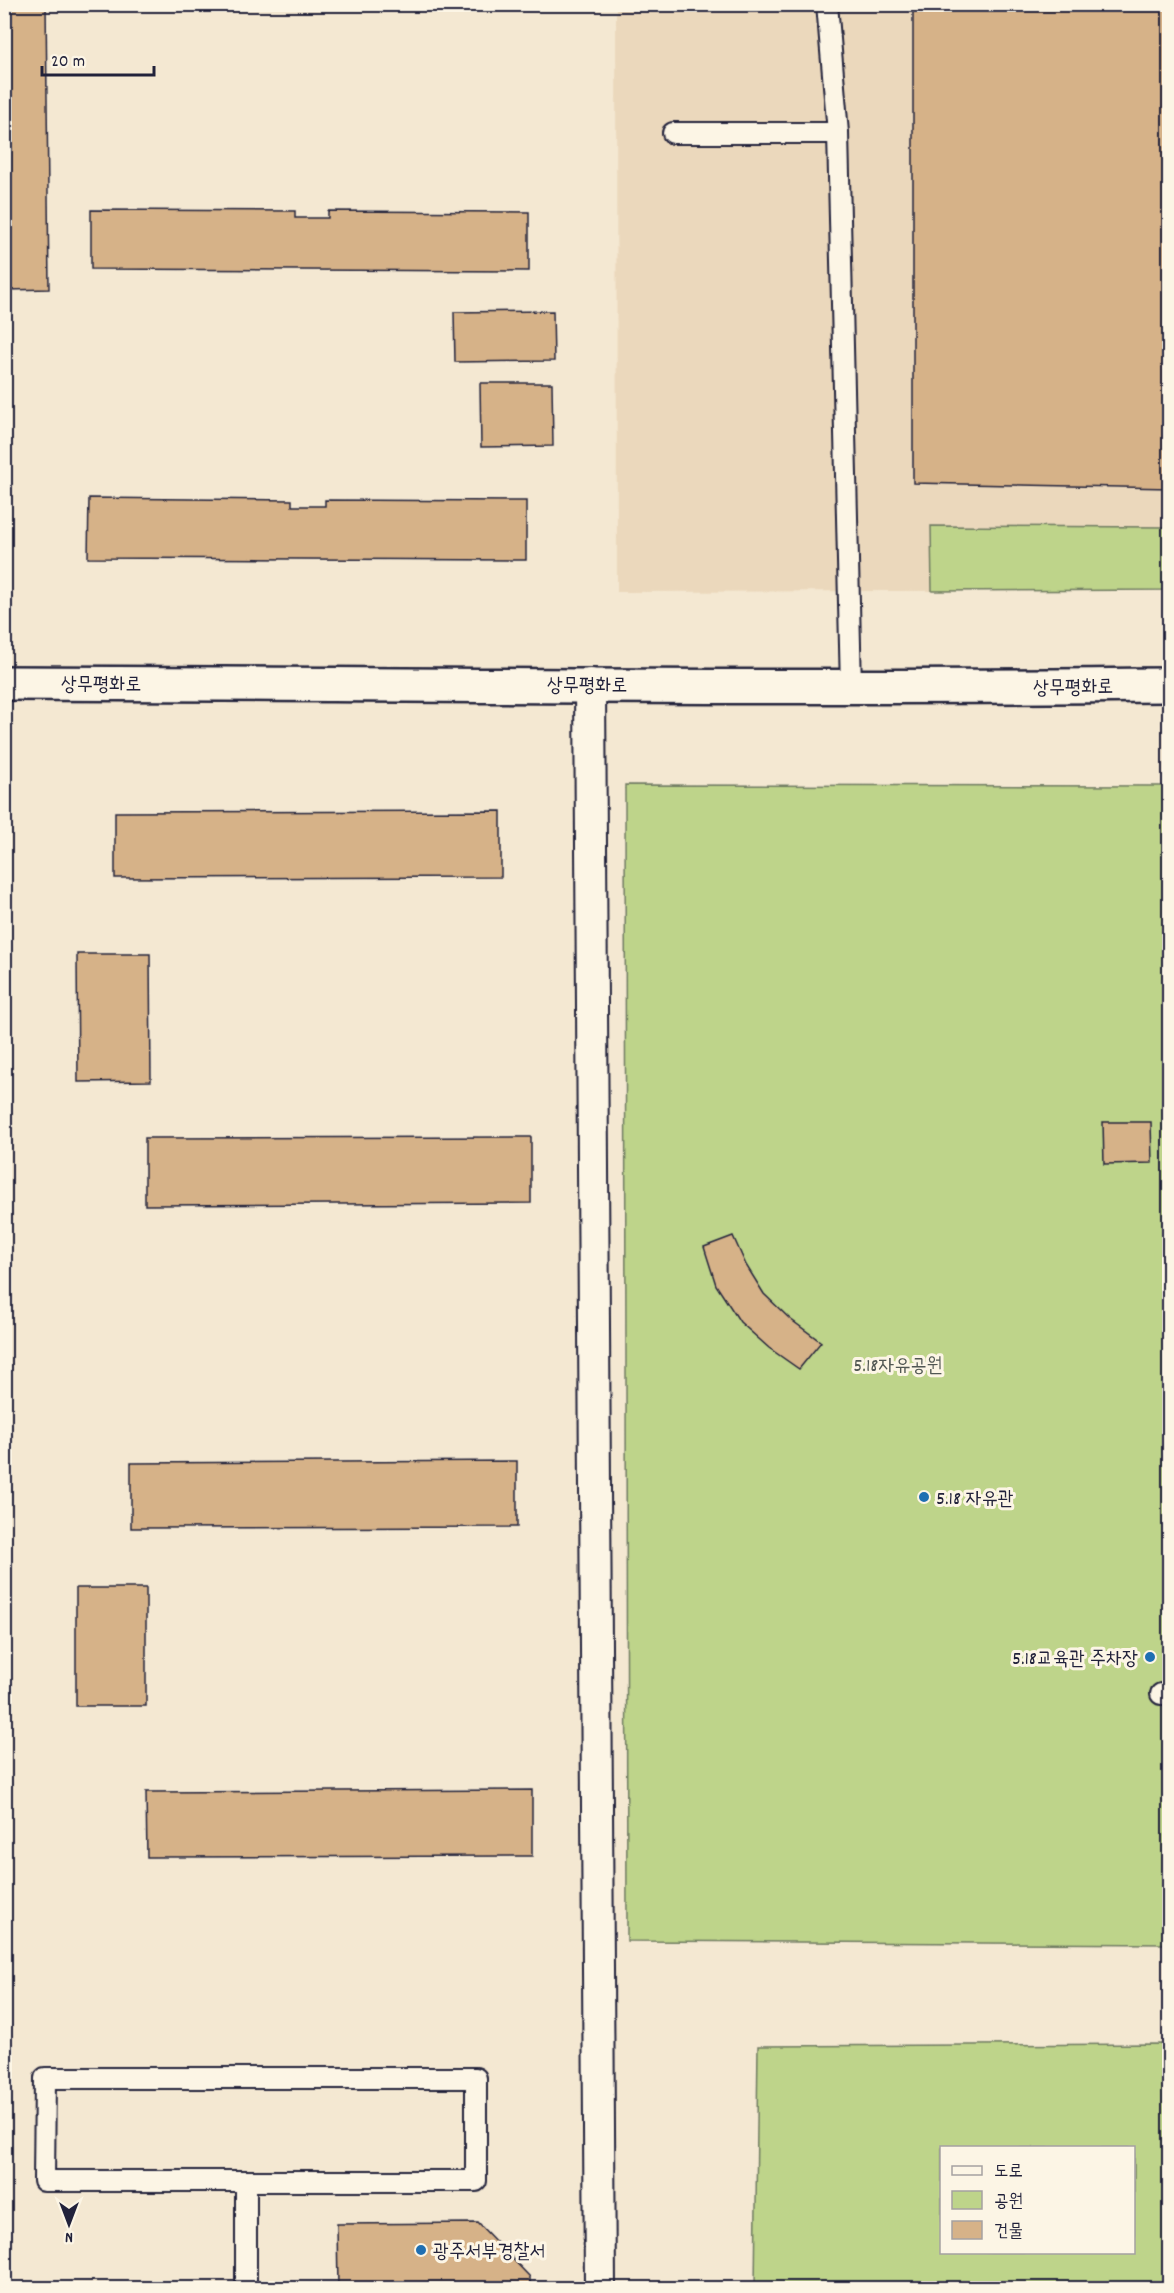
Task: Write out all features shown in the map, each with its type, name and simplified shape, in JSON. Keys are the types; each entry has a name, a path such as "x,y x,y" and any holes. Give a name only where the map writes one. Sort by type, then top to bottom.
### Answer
{"street":[{"name":"상무평화로","path":"4,683 590,684 851,688 1170,685"},
{"path":"590,684 600,2289"}],"lane":[{"path":"827,4 838,133 851,688"},
{"path":"674,133 838,133"},
{"path":"45,2078 476,2078 476,2181 246,2181 44,2181 45,2078"},
{"path":"246,2181 246,2289"}],"shaded area":[{"path":"616,5 1169,5 1169,590 617,592"}],"green space":[{"path":"931,526 1169,527 1169,590 932,591"},
{"name":"5.18자유공원","path":"625,785 1169,786 1169,1944 627,1941"},
{"path":"1169,2044 1169,2288 755,2288 758,2046"}],"building":[{"path":"5,4 46,4 49,289 8,290"},
{"path":"913,4 1170,4 1170,488 913,483"},
{"path":"91,210 295,211 295,218 328,218 328,211 529,212 529,271 91,269"},
{"path":"553,311 554,361 455,362 454,312"},
{"path":"480,383 552,383 553,446 481,447"},
{"path":"89,498 292,500 292,506 325,506 325,500 526,501 526,560 88,558"},
{"path":"501,811 501,877 115,878 115,812"},
{"path":"77,954 150,954 151,1081 78,1082"},
{"path":"1103,1122 1151,1122 1152,1163 1104,1164"},
{"path":"531,1137 531,1203 145,1205 145,1138"},
{"path":"733,1236 746,1265 764,1294 790,1319 821,1342 799,1369 769,1348 740,1322 716,1285 704,1247"},
{"path":"517,1461 517,1527 131,1528 131,1463"},
{"path":"76,1588 146,1588 146,1706 76,1706"},
{"path":"532,1790 532,1856 147,1857 146,1792"},
{"name":"광주서부경찰서","path":"478,2223 530,2277 530,2288 338,2288 337,2224"}],"place":[{"name":"5.18 자유관","path":"924,1497"},
{"name":"5.18교육관 주차장","path":"1150,1657"},
{"name":"광주서부경찰서","path":"421,2250"}]}
